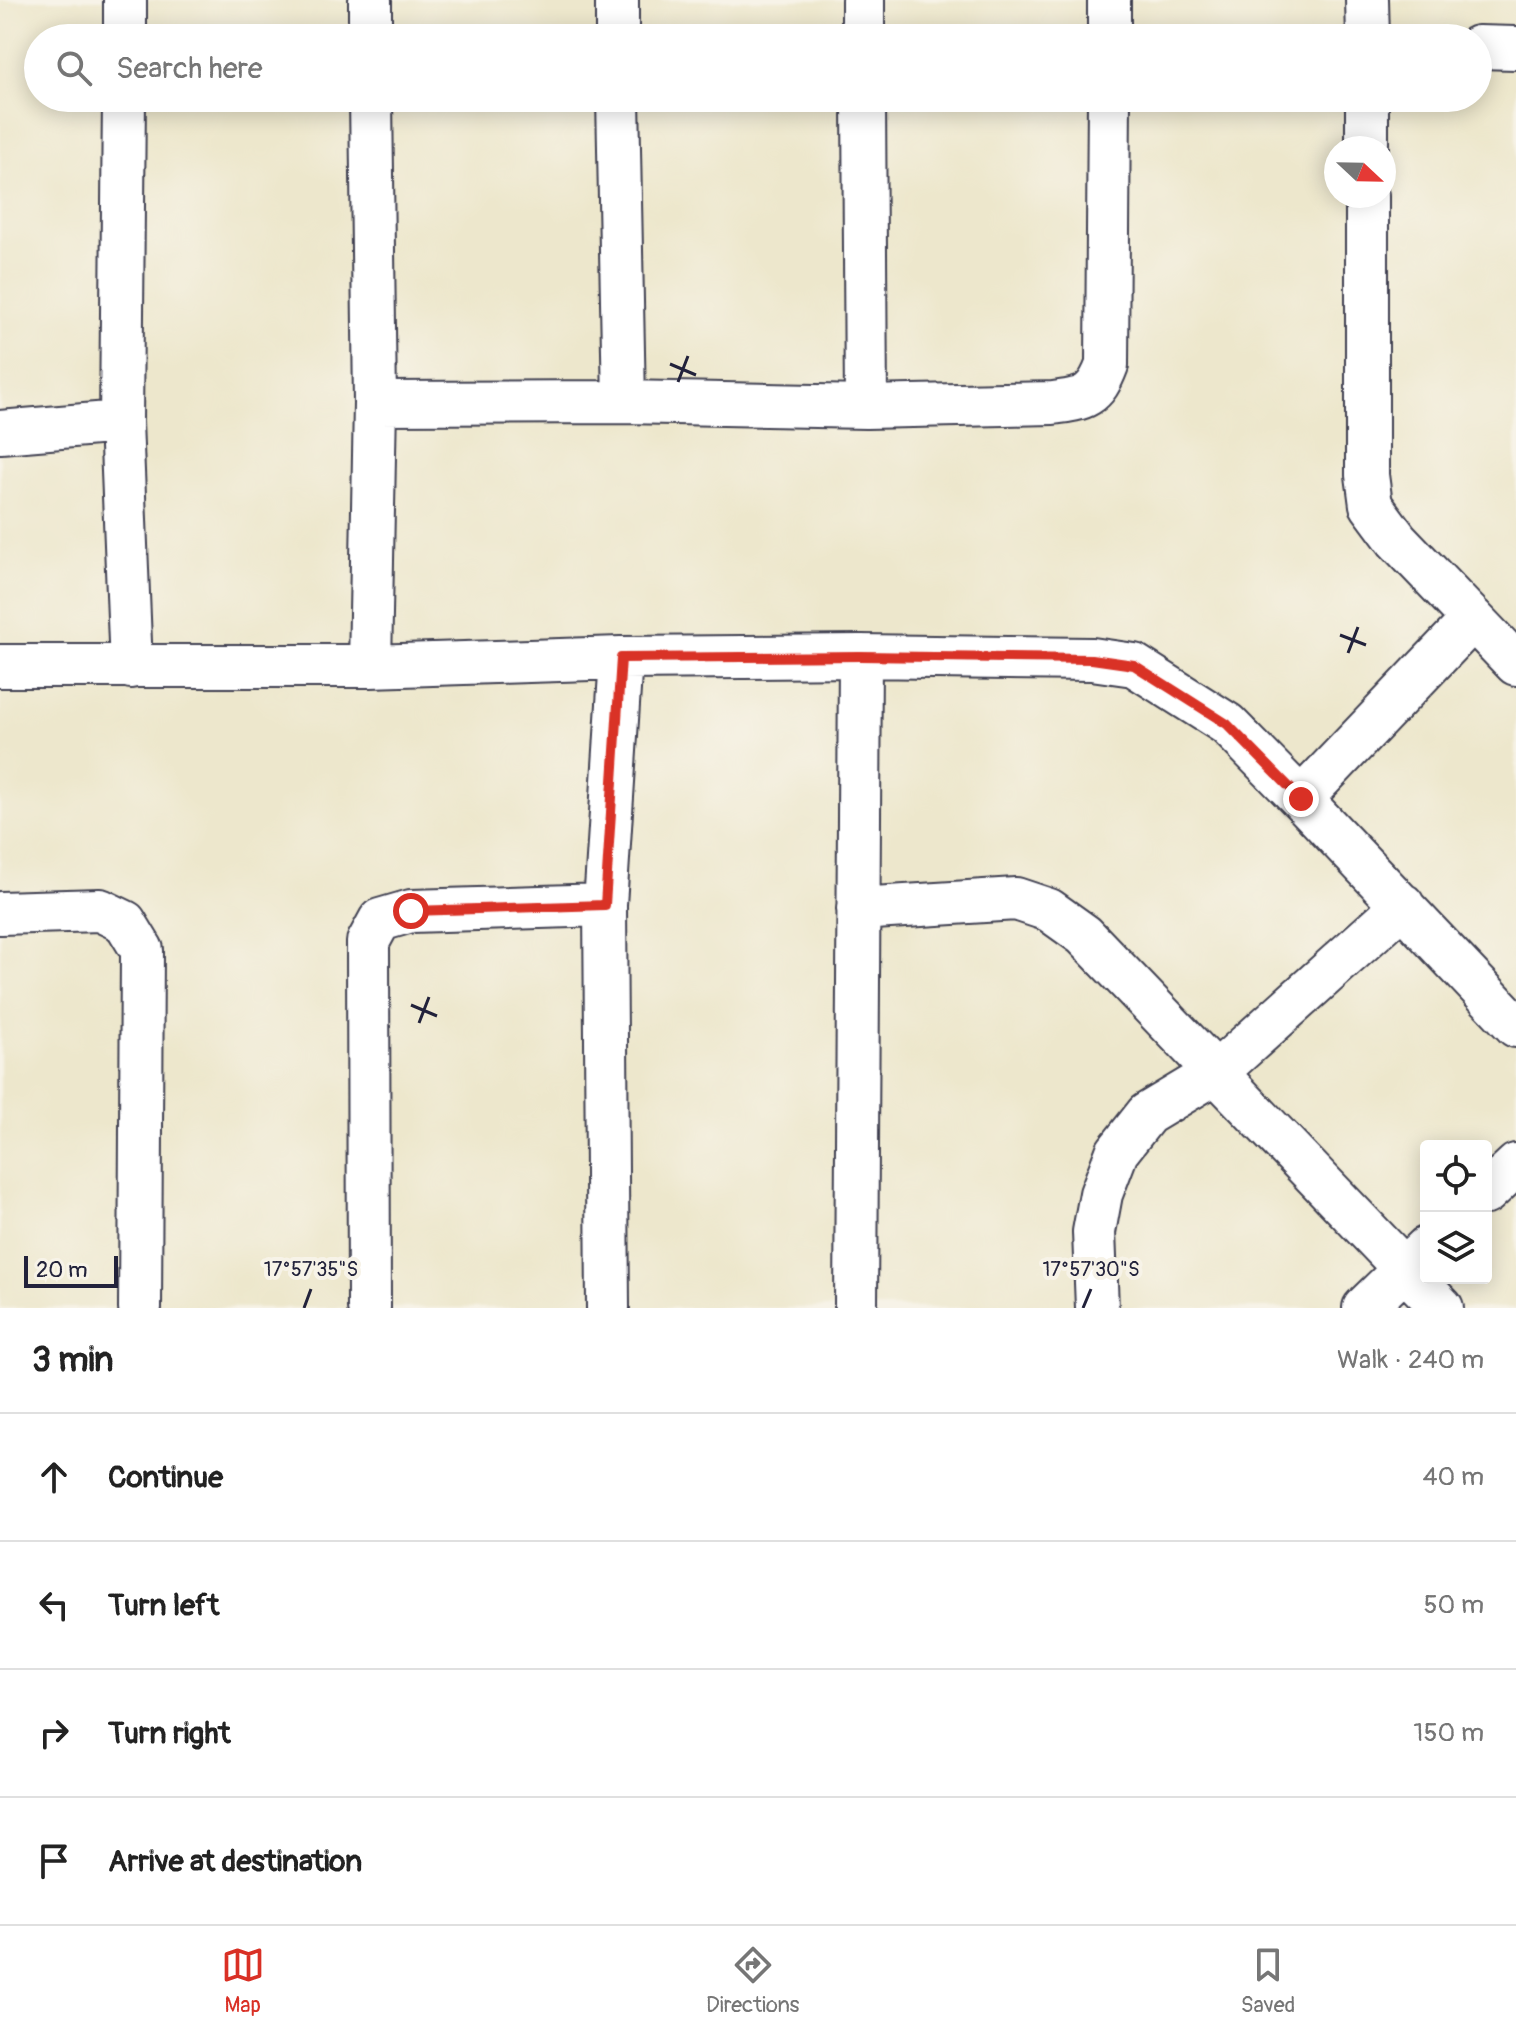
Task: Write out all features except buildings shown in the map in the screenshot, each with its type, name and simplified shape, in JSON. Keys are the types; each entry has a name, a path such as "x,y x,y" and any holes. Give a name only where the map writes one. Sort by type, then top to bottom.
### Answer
{"street":[{"path":"125,0 125,24"},
{"path":"370,0 370,24"},
{"path":"617,0 617,24"},
{"path":"863,0 863,24"},
{"path":"1109,0 1109,24"},
{"path":"1367,0 1368,24"},
{"path":"1492,47 1516,48"},
{"path":"124,112 121,422 131,667"},
{"path":"370,666 375,403 371,112"},
{"path":"618,112 624,402"},
{"path":"864,112 866,407"},
{"path":"375,403 624,402 866,407 1053,403 1083,399 1100,384 1107,365 1109,112"},
{"path":"1367,112 1367,136"},
{"path":"1367,208 1367,475 1371,505 1397,540 1516,664"},
{"path":"0,432 121,422"},
{"path":"1301,799 1473,619"},
{"path":"0,666 370,666 621,658 860,656 1092,659 1134,665 1227,724 1516,1026"},
{"path":"856,1308 860,656"},
{"path":"608,1308 605,905 621,658"},
{"path":"858,909 1016,899 1049,910 1084,935 1217,1072 1415,1258 1442,1308"},
{"path":"369,1308 368,942 380,920 411,911 605,905"},
{"path":"1088,1307 1094,1232 1101,1194 1117,1152 1147,1114 1217,1072 1403,905"},
{"path":"0,913 100,910 125,922 142,950 140,1308"},
{"path":"1492,1187 1516,1165"},
{"path":"1364,1308 1415,1258"}],"route":[{"path":"411,911 605,905 621,658 860,656 1092,659 1134,665 1227,724 1301,799"}]}
